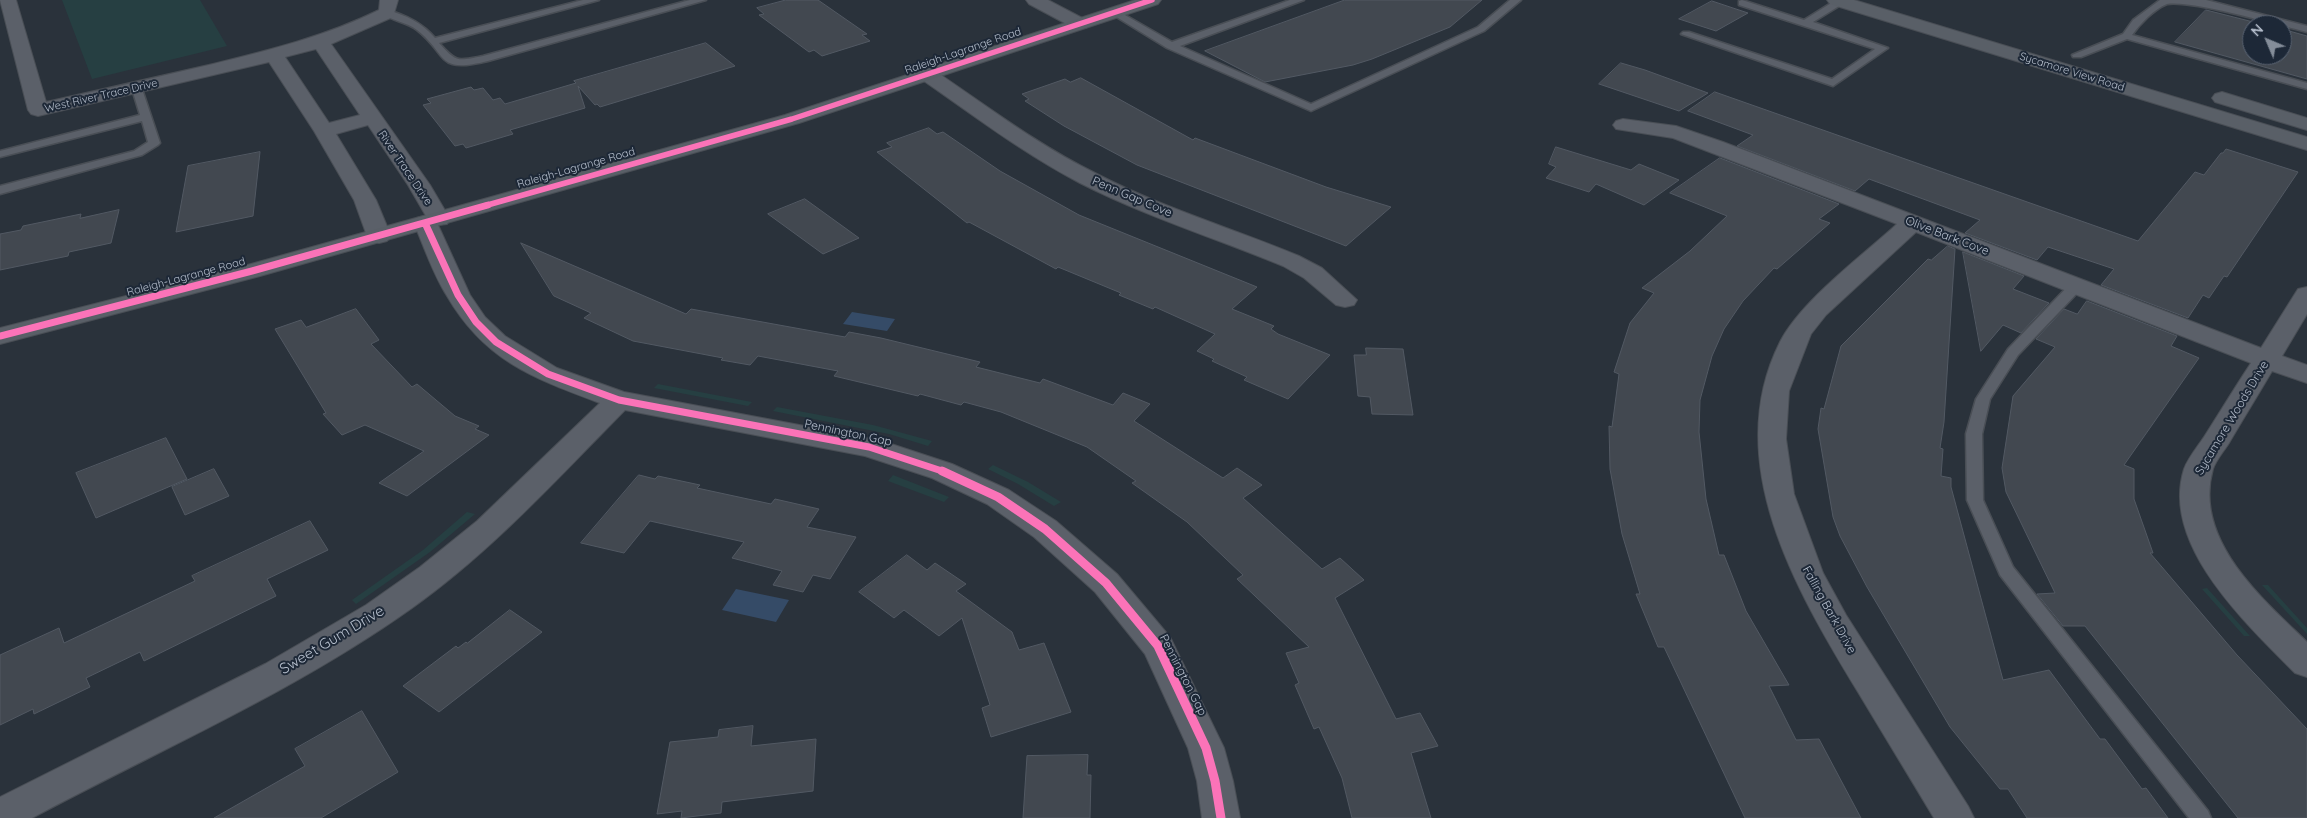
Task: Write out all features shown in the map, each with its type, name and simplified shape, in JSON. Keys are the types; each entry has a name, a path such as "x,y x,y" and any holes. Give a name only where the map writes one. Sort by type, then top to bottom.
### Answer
{"main road":[{"name":"Raleigh-Lagrange Road","path":"0,336 126,305 379,236 792,119 1152,0"},
{"name":"Sycamore View Road","path":"1895,0 2106,64"},
{"name":"Sycamore View Road","path":"1838,1 2307,144"},
{"path":"2202,92 2307,124"}],"street":[{"name":"West River Trace Drive","path":"7,0 38,110 321,43 363,26 388,7"},
{"path":"1035,0 1080,24"},
{"name":"River Trace Drive","path":"321,43 419,185 432,221"},
{"path":"274,55 324,131 365,200 379,236"},
{"name":"Penn Gap Cove","path":"928,75 1028,143 1087,178 1139,202 1292,261 1313,274 1345,300"},
{"name":"River Trace Drive","path":"324,131 371,118"},
{"name":"Olive Bark Cove","path":"1623,125 1676,132 2307,376"},
{"name":"Pennington Gap","path":"432,221 458,295 466,310 484,332 496,342 548,374 619,400 869,447 961,478 1016,508 1089,566 1124,602 1158,646 1206,748 1215,781 1221,818"},
{"name":"Falling Bark Drive","path":"1912,222 1816,310 1800,331 1793,343 1775,391 1772,438 1779,494 1807,573 1834,624 1955,818"},
{"name":"Sycamore Woods Drive","path":"2307,294 2199,468 2194,493 2196,511 2209,550 2222,571 2307,663"},
{"name":"Sweet Gum Drive","path":"0,816 272,677 352,630 401,598 452,559 508,509 619,400"}],"lane":[{"path":"434,41 594,0"},
{"path":"388,7 413,23 434,41 449,60 460,63 484,59 701,0"},
{"path":"1171,46 1299,0"},
{"path":"1115,13 1171,46 1311,108 1481,28 1516,0"},
{"path":"2077,55 2126,36 2136,22 2163,2 2179,0 2199,1 2307,29"},
{"path":"1805,23 1838,1"},
{"path":"1686,34 1833,83 1883,48 1742,3"},
{"path":"2126,36 2307,86"},
{"path":"0,190 138,153 149,148 154,143 137,88"},
{"path":"0,154 145,117"},
{"path":"2076,286 2013,352 1983,399 1977,418 1973,451 1975,500 2006,570 2201,818"}],"green space":[{"path":"62,0 200,0 227,46 92,79"},
{"path":"658,384 752,402 748,406 654,388"},
{"path":"777,407 873,425 932,441 928,446 889,434 773,411"},
{"path":"993,465 1028,482 1061,502 1054,506 1018,484 988,469"},
{"path":"893,475 949,497 944,502 888,481"},
{"path":"467,512 475,514 430,552 356,604 352,600 423,550"},
{"path":"2262,585 2268,585 2307,628 2307,634"},
{"path":"2207,588 2250,636 2244,636 2202,589"}],"water":[{"path":"852,312 895,319 887,331 843,324"},
{"path":"736,589 789,600 776,622 722,610"}],"building":[{"path":"786,0 818,0 867,34 862,35 870,41 822,56 814,50 809,52 759,15 764,14 757,8"},
{"path":"1345,0 1482,0 1450,27 1372,59 1353,65 1265,82 1205,51"},
{"path":"1712,1 1748,13 1716,31 1679,19"},
{"path":"2206,10 2242,19 2242,61 2175,42"},
{"path":"2292,32 2307,36 2307,79 2257,65 2292,65"},
{"path":"706,43 735,66 600,107 597,104 595,105 578,86 585,108 510,130 513,134 466,148 463,144 455,146 423,105 431,103 427,99 471,87 474,90 483,88 493,100 500,98 505,104 576,83 574,81"},
{"path":"1621,63 1708,93 1679,111 1599,84"},
{"path":"1081,78 1193,140 1195,138 1326,187 1391,207 1346,246 1137,165 1064,126 1025,101 1029,99 1022,94 1065,79 1070,82"},
{"path":"1715,92 2138,241 2195,172 2204,175 2226,149 2298,172 2227,277 2224,276 2209,298 2203,295 2188,318 2101,285 2114,269 2048,247 2037,260 1965,233 1980,220 1869,179 1855,191 1737,146 1753,135 1688,111"},
{"path":"929,128 937,134 943,132 1000,171 1079,215 1257,287 1232,309 1274,326 1271,329 1278,334 1330,355 1288,399 1244,380 1247,377 1212,361 1214,359 1197,351 1215,334 1155,307 1153,309 1119,295 1121,293 1058,267 1056,269 969,222 967,223 877,152 892,147 887,143"},
{"path":"1556,147 1631,170 1639,164 1679,180 1644,205 1596,184 1589,192 1546,178 1556,167 1549,164"},
{"path":"260,152 253,216 176,232 188,166"},
{"path":"1720,158 1839,204 1819,219 1830,223 1777,269 1774,268 1743,301 1724,329 1712,356 1700,400 1699,432 1706,499 1719,555 1724,555 1746,611 1789,685 1769,686 1796,740 1819,739 1861,818 1745,818 1664,647 1658,647 1636,594 1640,594 1622,534 1610,469 1609,426 1612,427 1619,374 1614,372 1630,323 1654,293 1642,288 1690,251 1727,216 1670,193"},
{"path":"805,199 859,238 823,254 768,214"},
{"path":"119,210 111,243 69,252 68,256 0,270 0,234 21,230 23,226 81,214 80,218"},
{"path":"521,243 686,314 691,309 845,337 849,332 881,338 980,362 976,367 1040,383 1043,379 1113,405 1123,393 1150,404 1134,421 1223,478 1237,468 1262,485 1243,498 1322,569 1340,558 1364,580 1335,598 1396,719 1420,713 1438,746 1411,753 1431,818 1352,818 1342,778 1319,727 1314,729 1295,685 1299,683 1286,653 1309,647 1237,579 1243,575 1187,522 1132,483 1136,481 1087,447 1001,412 964,402 961,405 920,394 918,396 834,376 838,371 758,356 750,365 633,341 584,318 591,313 554,296"},
{"path":"1948,246 1955,249 1944,422 1940,448 1943,449 1941,476 1951,478 1951,487 2003,680 2049,670 2100,739 2105,739 2142,789 2146,788 2168,818 2027,818 2008,789 2000,789 1950,727 1867,587 1840,536 1833,517 1818,429 1821,408 1824,409 1841,346 1928,259 1931,260"},
{"path":"1963,252 2024,276 2013,289 2049,303 2021,333 2003,325 1981,351"},
{"path":"2087,301 2177,336 2171,346 2199,358 2124,465 2134,469 2134,499 2153,553 2150,553 2237,655 2307,729 2307,818 2238,818 2085,626 2063,626 2037,594 2055,593 2006,492 2002,468 2013,396 2055,347 2036,339 2064,309 2077,314"},
{"path":"356,309 379,340 371,344 412,387 417,384 455,416 479,426 475,429 489,435 407,496 379,483 424,451 365,425 342,435 323,414 326,413 275,329 301,320 306,327"},
{"path":"1366,348 1403,349 1413,415 1372,414 1370,397 1358,396 1354,355 1366,355"},
{"path":"166,438 187,479 96,518 76,473"},
{"path":"214,469 229,496 185,515 172,487"},
{"path":"639,475 655,479 658,476 700,485 697,488 771,504 775,499 819,509 807,527 856,537 830,579 813,575 803,592 773,585 782,571 732,558 744,542 650,521 624,553 581,543"},
{"path":"310,521 328,550 267,579 276,596 144,661 140,652 86,678 90,687 34,714 33,709 0,725 0,655 59,628 64,643 195,581 192,576"},
{"path":"907,555 927,570 935,563 966,584 956,591 1012,632 1019,650 1044,643 1071,712 991,737 982,708 990,705 962,618 939,636 904,610 894,618 859,592"},
{"path":"510,610 542,632 439,712 403,686 456,646 458,648 467,643"},
{"path":"362,711 398,772 321,818 214,818 305,766 295,749"},
{"path":"753,726 751,746 816,739 813,791 722,802 721,813 681,818 682,811 657,814 670,742 718,737 719,730"},
{"path":"1088,755 1087,775 1091,775 1090,818 1023,818 1027,756"}],"cycle path":[{"path":"0,336 252,271 792,119 1152,0"},
{"path":"425,223 458,295 476,322 496,342 548,374 619,400 869,447 942,471 998,497 1045,529 1106,583 1158,646 1195,721 1206,748 1215,781 1221,818"}]}
